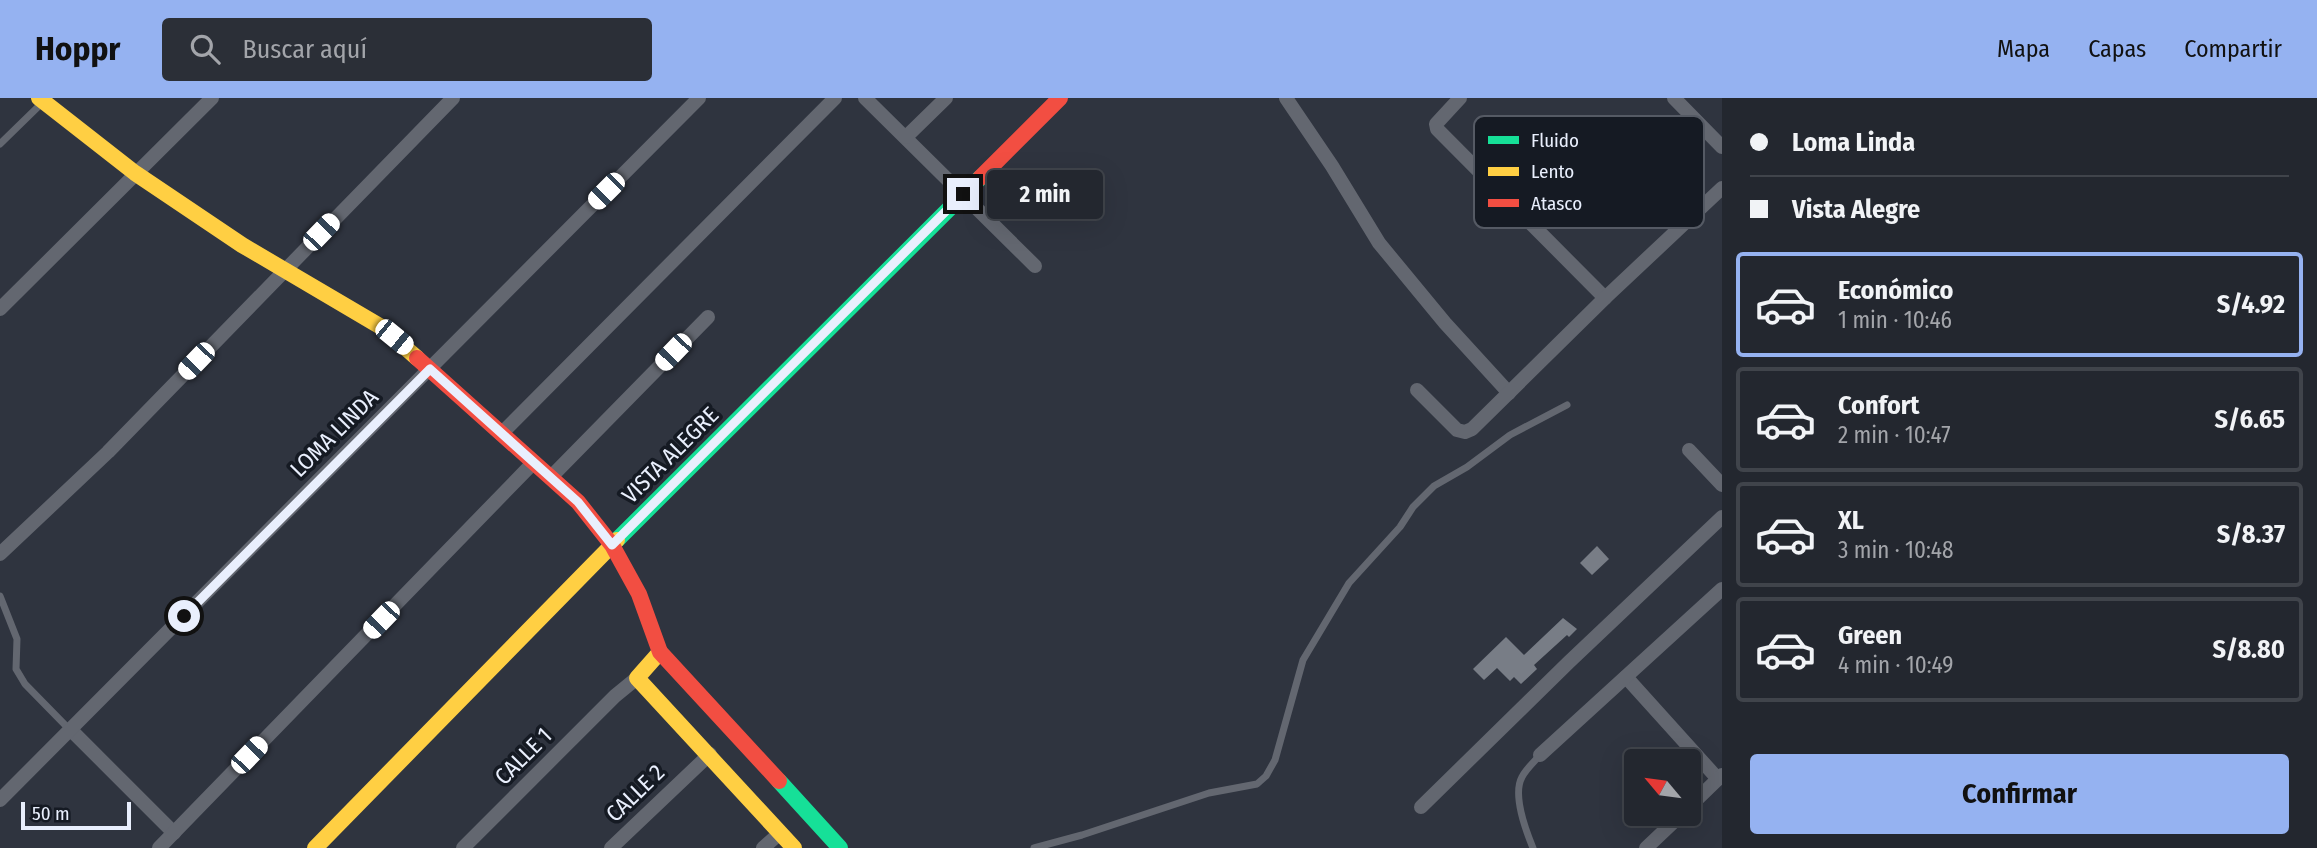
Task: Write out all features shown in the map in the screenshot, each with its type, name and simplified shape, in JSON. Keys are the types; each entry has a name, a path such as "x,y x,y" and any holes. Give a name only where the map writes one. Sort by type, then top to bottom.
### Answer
{"street":[{"path":"0,309 212,98"},
{"path":"0,554 108,452 453,98"},
{"name":"LOMA LINDA","path":"0,800 699,98"},
{"path":"501,434 835,98"},
{"path":"865,98 1035,266"},
{"path":"906,137 946,98"},
{"name":"VISTA ALEGRE","path":"315,848 612,545 1060,98"},
{"path":"1286,98 1379,243 1445,323 1509,393"},
{"path":"1460,98 1436,124 1437,129 1474,166"},
{"path":"1674,98 1692,116"},
{"path":"43,99 135,173 284,270 383,328 578,502 612,545 639,594 660,653 840,848"},
{"path":"1704,129 1722,147"},
{"path":"1704,205 1722,188"},
{"path":"1535,228 1605,298"},
{"path":"1417,390 1457,430 1465,432 1472,429 1679,228"},
{"path":"551,477 708,317"},
{"path":"1689,450 1722,485"},
{"path":"159,848 534,462"},
{"path":"1421,807 1722,517"},
{"path":"1540,755 1722,589"},
{"path":"660,653 637,678 794,848"},
{"path":"1626,677 1720,777 1701,795"},
{"name":"CALLE 1","path":"463,848 615,696 637,678"},
{"path":"71,730 174,833"},
{"name":"CALLE 2","path":"611,848 710,754"},
{"path":"1646,848 1669,826"},
{"path":"764,848 780,832"}],"lane":[{"path":"0,144 43,99"},
{"path":"1034,848 1209,793 1257,785 1275,760 1303,660 1349,583 1434,486 1467,467 1510,435 1567,405"},
{"path":"0,596 17,639 16,669 25,684 71,730"},
{"path":"1533,848 1521,814 1519,785 1521,777 1540,755"}],"building":[{"path":"1597,546 1609,559 1592,575 1580,563"},
{"path":"1563,618 1577,629 1534,665 1537,669 1521,684 1514,677 1510,681 1497,668 1484,680 1473,669 1506,637 1524,655"}],"traffic: fast":[{"path":"617,540 980,178"},
{"path":"779,781 840,848"}],"traffic: slow":[{"path":"39,98 135,173 242,245 383,328 417,358"},
{"path":"315,848 617,540"},
{"path":"660,652 637,678 794,848"}],"traffic: jam":[{"path":"980,178 1060,98"},
{"path":"417,358 578,502 612,545 639,594 660,652 779,781"}],"route":[{"path":"184,616 430,369 578,502 612,545 963,194"}]}
